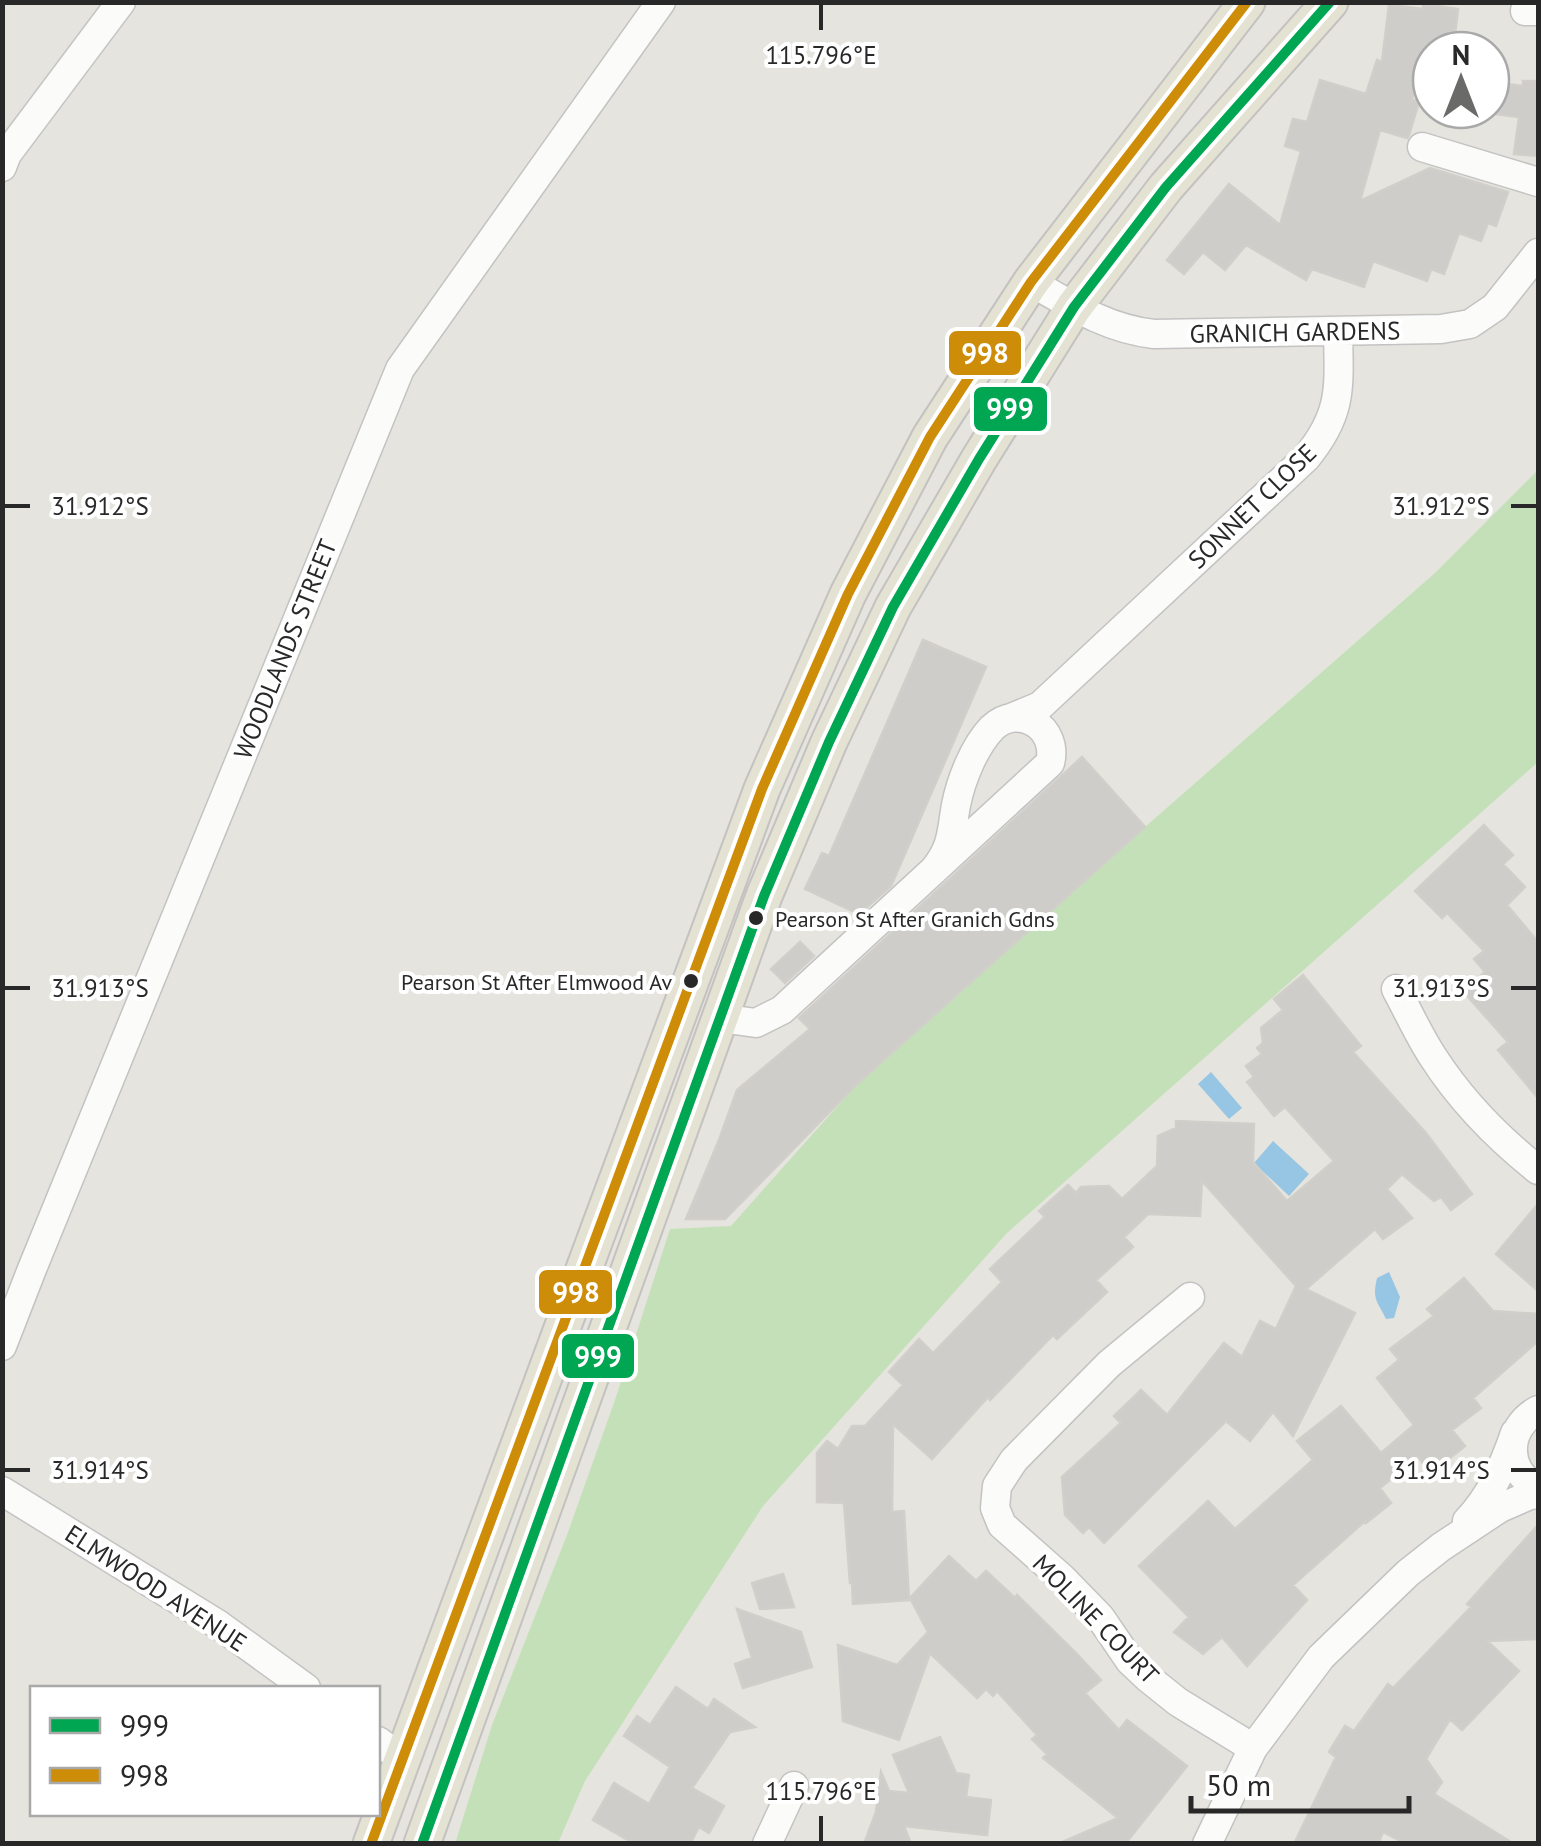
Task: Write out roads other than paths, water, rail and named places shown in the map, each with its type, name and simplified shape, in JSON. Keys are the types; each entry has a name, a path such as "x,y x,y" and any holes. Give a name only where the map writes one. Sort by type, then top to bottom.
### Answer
{"main road":[{"path":"380,1797 390,1750 762,789 848,594 930,437 1031,282 1247,2"},
{"path":"422,1844 771,879 829,742 894,608 979,459 1074,307 1166,187 1330,2"},
{"path":"370,1844 376,1816"}],"street":[{"path":"2,167 7,154 121,2"},
{"name":"WOODLANDS STREET","path":"2,1346 400,369 661,2"},
{"path":"1422,147 1538,182"},
{"name":"GRANICH GARDENS","path":"1031,282 1102,322 1134,332 1441,329 1470,324 1495,307 1538,252"},
{"name":"SONNET CLOSE","path":"1040,706 1322,439 1336,405 1338,332"},
{"path":"934,870 950,848 956,806 975,754 991,730 1040,706"},
{"path":"720,1018 756,1022 782,1010 1050,763 1052,746 1040,720 1040,706"},
{"path":"1011,718 1031,720 1049,736"},
{"path":"962,784 963,795 972,807 986,810 1008,801"},
{"path":"1396,989 1431,1055 1457,1091 1538,1170"},
{"name":"MOLINE COURT","path":"1190,1297 1109,1364 1014,1460 997,1486 994,1508 1002,1526 1100,1616 1130,1661 1148,1678 1178,1702 1253,1748"},
{"path":"1207,1844 1253,1748 1321,1658 1476,1511 1503,1470 1515,1433 1523,1420 1537,1410"},
{"path":"1441,1546 1500,1508 1538,1491 1514,1463 1515,1433"},
{"name":"ELMWOOD AVENUE","path":"2,1491 219,1625 303,1686"},
{"path":"767,1844 794,1786"}],"water":[{"path":"1211,1072 1242,1108 1229,1119 1198,1084"},
{"path":"1273,1141 1309,1174 1289,1196 1254,1163"},
{"path":"1389,1272 1400,1297 1394,1318 1386,1319 1375,1291 1377,1278"}],"place":[{"name":"Pearson St After Granich Gdns","path":"756,918"},
{"name":"Pearson St After Elmwood Av","path":"691,981"}]}
